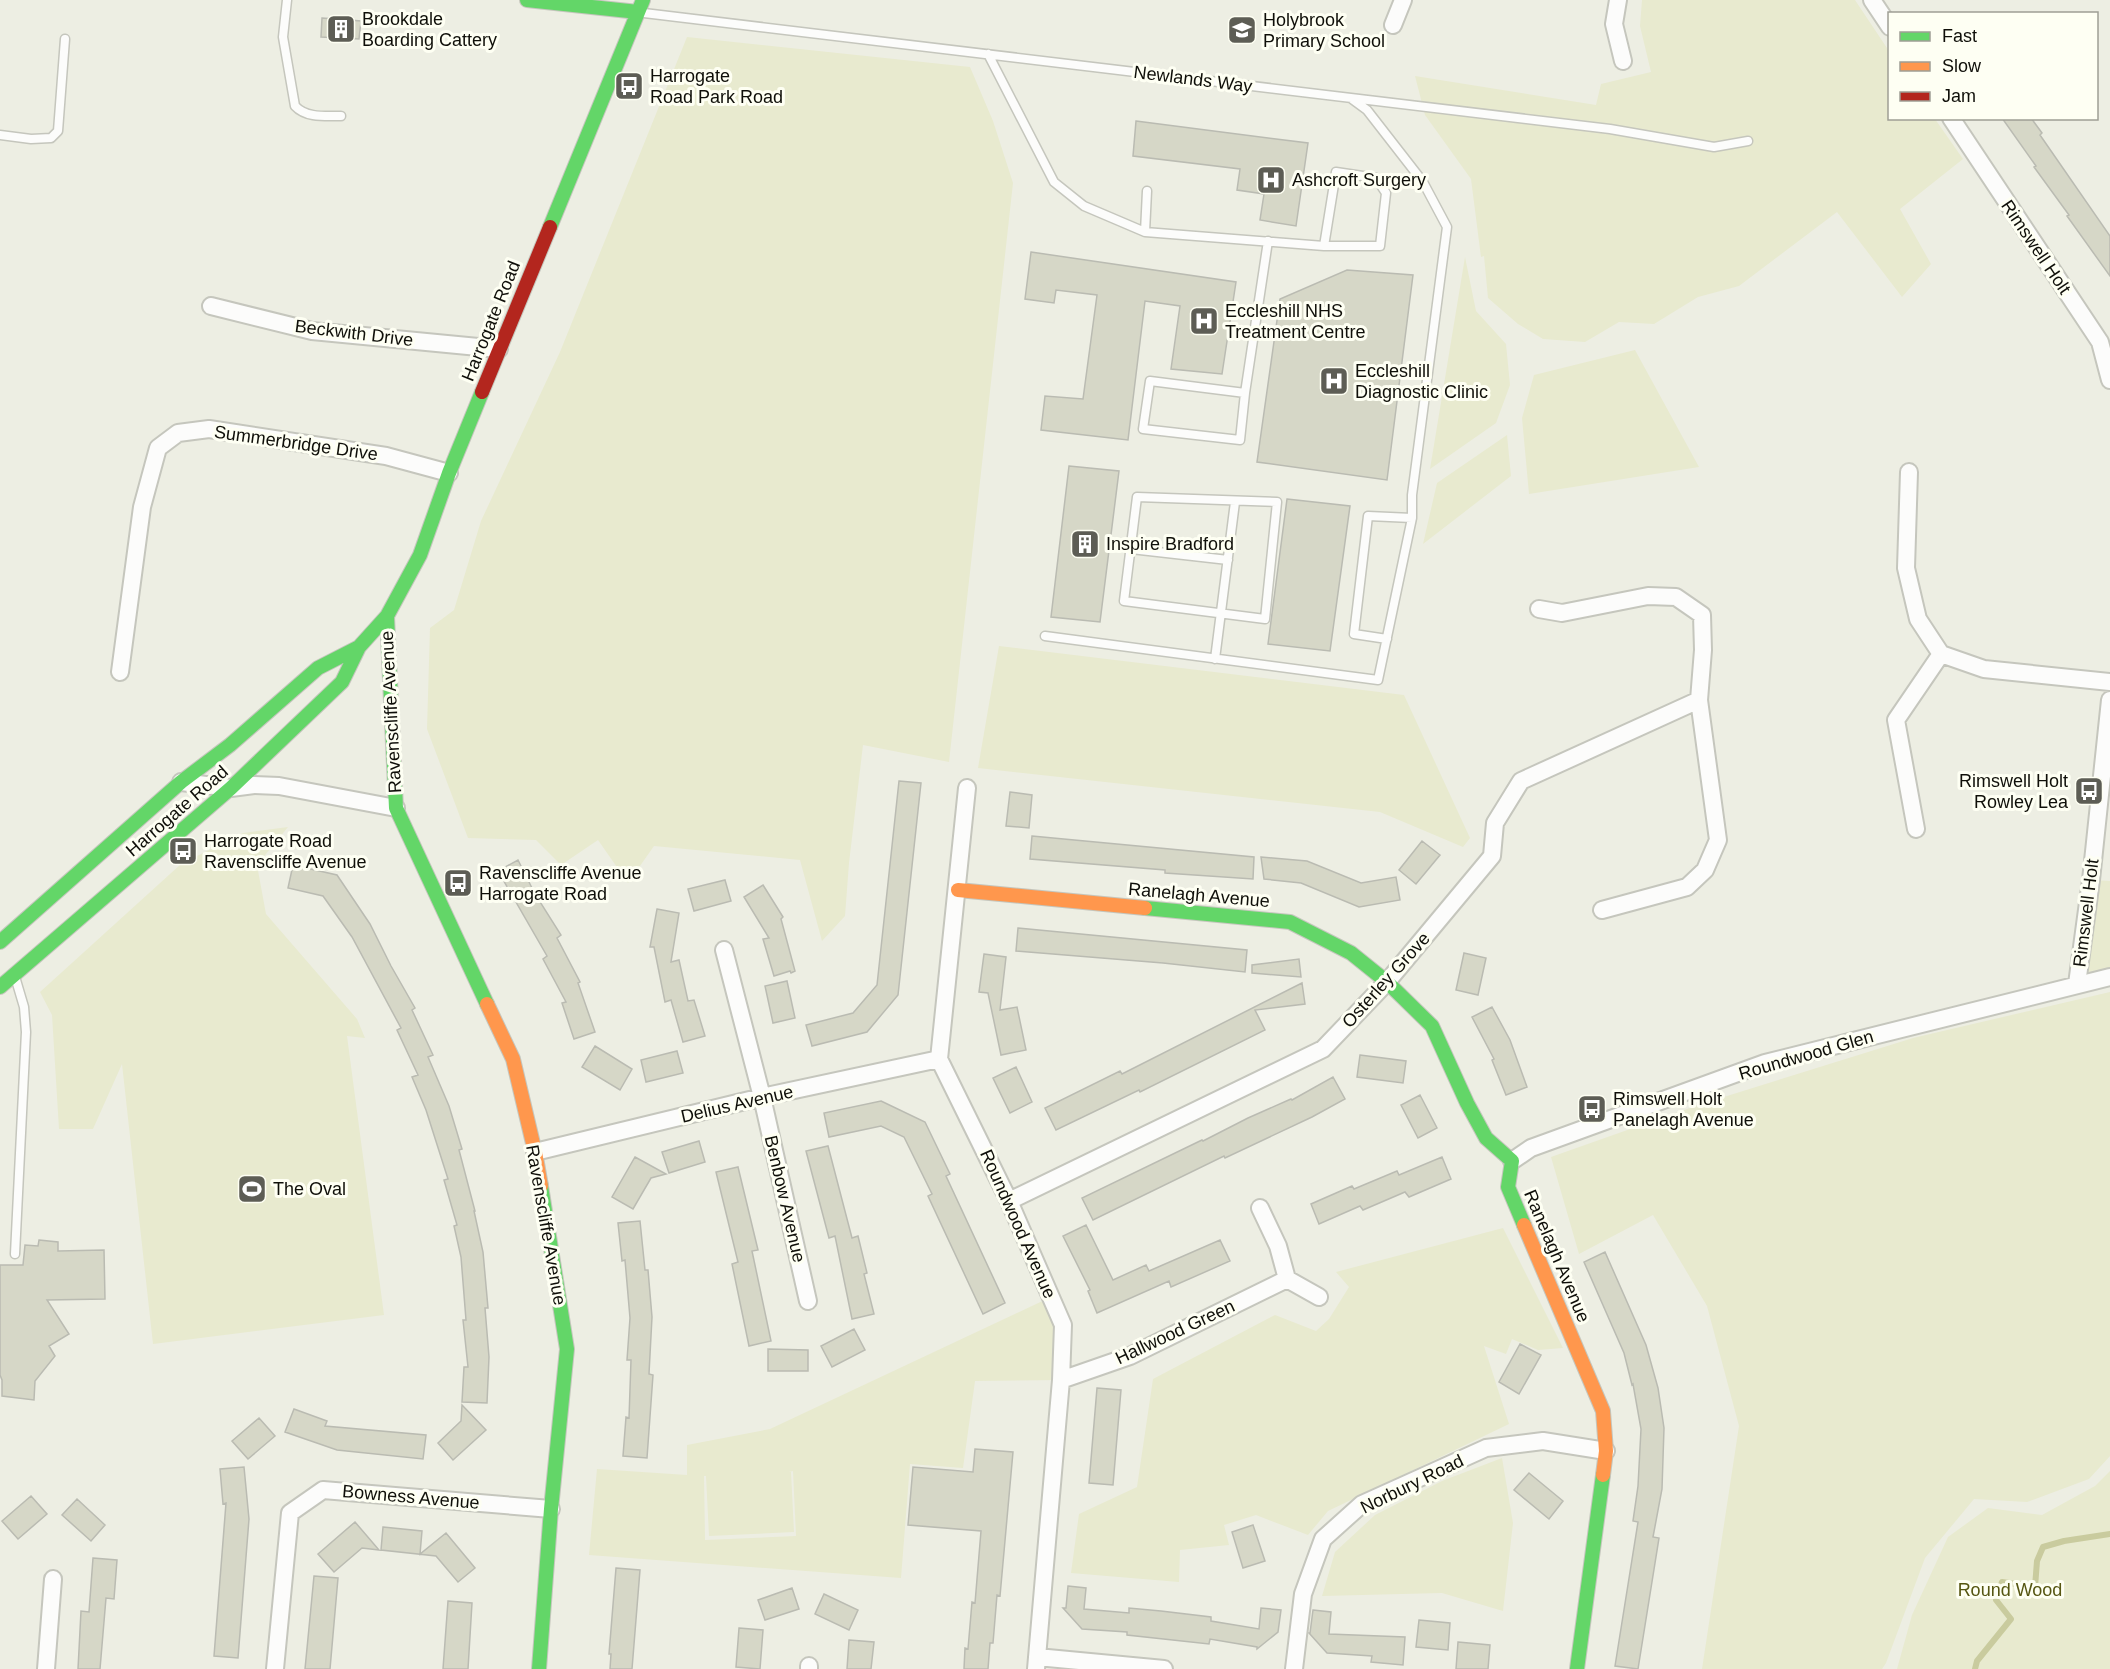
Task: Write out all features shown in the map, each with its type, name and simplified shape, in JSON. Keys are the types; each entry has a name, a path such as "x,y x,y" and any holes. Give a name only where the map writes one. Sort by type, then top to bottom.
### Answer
{"main road":[{"path":"527,0 641,6"},
{"name":"Harrogate Road","path":"0,987 231,788 342,682 359,647 387,616 420,555 449,473 641,6"},
{"name":"Ravenscliffe Avenue","path":"387,616 396,808 513,1059 535,1152 567,1349 551,1509 539,1669"},
{"name":"Harrogate Road","path":"0,942 181,782 230,745 318,668 359,647"},
{"name":"Ranelagh Avenue","path":"958,890 1290,922 1351,953 1387,982 1432,1026 1467,1103 1486,1138 1512,1161 1508,1187 1603,1411 1606,1451 1577,1669"}],"street":[{"path":"1393,25 1403,0"},
{"path":"1618,0 1614,24 1623,61"},
{"path":"1872,0 1888,24"},
{"name":"Rimswell Holt","path":"1952,120 2100,342 2110,380"},
{"name":"Beckwith Drive","path":"211,306 312,331 499,349"},
{"name":"Summerbridge Drive","path":"120,672 142,507 158,448 178,433 209,429 386,456 449,473"},
{"path":"1910,472 1906,568 1918,619 1941,654 1984,669 2110,682"},
{"path":"1539,609 1562,613 1648,596 1676,597 1702,615 1703,650 1699,700 1718,840 1705,870 1687,887 1602,910"},
{"path":"1916,829 1896,720 1941,654"},
{"name":"Osterley Grove","path":"1010,1201 1323,1049 1387,982 1492,856 1496,823 1521,781 1699,700"},
{"name":"Rimswell Holt","path":"2077,984 2091,880 2110,700"},
{"name":"Ravenscliffe Avenue","path":"181,782 231,788 254,785 279,786 396,808"},
{"path":"939,1059 967,788"},
{"name":"Benbow Avenue","path":"724,950 762,1097 808,1301"},
{"name":"Roundwood Glen","path":"1512,1161 1531,1148 1766,1063 2110,977"},
{"name":"Delius Avenue","path":"535,1152 762,1097 939,1059"},
{"name":"Roundwood Avenue","path":"939,1059 1010,1201 1063,1325 1061,1380 1037,1663"},
{"path":"1260,1208 1278,1246 1287,1279 1319,1298"},
{"name":"Hallwood Green","path":"1061,1380 1130,1356 1287,1279"},
{"name":"Norbury Road","path":"1294,1669 1303,1594 1323,1539 1362,1504 1486,1448 1543,1441 1606,1451"},
{"name":"Bowness Avenue","path":"275,1669 290,1513 322,1490 551,1509"},
{"path":"46,1669 53,1579"},
{"path":"1037,1663 1164,1669"}],"lane":[{"path":"287,0 283,37 295,106 304,112 318,116 341,116"},
{"name":"Newlands Way","path":"641,6 988,54 1610,129 1714,147 1748,141"},
{"path":"0,135 31,139 51,138 58,131 65,39"},
{"path":"988,54 1054,182 1084,206 1145,232 1324,246 1380,246 1386,194 1376,178 1336,172 1324,246"},
{"path":"1045,636 1378,680 1412,518 1412,495 1447,226 1423,182 1367,110 1352,98"},
{"path":"1145,232 1147,191"},
{"path":"1245,393 1150,381 1143,429 1240,440 1268,241"},
{"path":"1137,497 1235,502 1277,502 1265,619 1124,602 1137,497"},
{"path":"1215,659 1235,502"},
{"path":"1387,639 1354,634 1368,516 1412,518"},
{"path":"1131,549 1228,560"},
{"path":"14,974 24,1007 26,1032 15,1254"}],"green space":[{"path":"1642,0 1855,0 1888,50 1888,120 1936,120 1963,159 1900,209 1931,264 1902,297 1837,212 1739,286 1698,297 1654,324 1619,322 1585,342 1543,339 1518,324 1488,298 1484,256 1481,257 1471,179 1425,115 1415,76 1596,105 1601,84 1651,72 1640,26"},
{"path":"687,37 970,67 993,121 1013,183 949,762 863,745 845,916 822,941 800,860 654,846 628,883 598,840 561,865 536,840 468,838 427,729 430,628 454,610 481,521 560,352"},
{"path":"1465,257 1476,311 1506,344 1510,385 1496,423 1430,469"},
{"path":"1635,350 1699,467 1529,494 1522,418 1534,375"},
{"path":"1507,435 1511,476 1423,544 1437,483"},
{"path":"999,646 1404,695 1470,838 1463,847 1380,812 978,768"},
{"name":"The Oval","path":"288,827 257,865 266,914 357,1019 365,1038 347,1036 384,1315 153,1344 122,1064 93,1129 59,1129 52,1015 40,992 181,864 243,833"},
{"path":"2091,880 2110,881 2110,977 2077,984"},
{"path":"2110,992 2110,1456 2089,1479 2027,1502 1974,1499 1925,1558 1882,1669 1702,1669 1739,1426 1707,1306 1653,1215 1579,1254 1551,1157 1698,1105 1913,1038"},
{"path":"1503,1228 1563,1348 1538,1350 1512,1339 1506,1354 1484,1346 1509,1424 1328,1511 1308,1535 1256,1515 1224,1525 1229,1545 1180,1550 1179,1582 1071,1573 1079,1514 1137,1487 1153,1379 1275,1315 1316,1331 1329,1319 1349,1287 1336,1272"},
{"path":"1051,1297 1063,1325 1061,1380 975,1381 963,1468 910,1464 901,1578 589,1555 597,1469 687,1475 687,1445 770,1429","holes":["793,1471 796,1536 705,1540 704,1476 706,1476 709,1536 794,1532 791,1472 789,1472"]},
{"path":"1502,1458 1513,1523 1503,1611 1442,1593 1322,1596 1335,1552 1375,1515 1442,1481"},
{"name":"Round Wood","path":"2110,1471 2110,1669 1897,1669 1912,1615 1948,1537 1988,1508 2042,1515 2095,1486"}],"building":[{"name":"Brookdale Boarding Cattery","path":"322,18 361,21 359,39 321,37"},
{"path":"2003,120 2032,120 2042,133 2040,135 2110,236 2110,276 2034,167 2036,166"},
{"name":"Ashcroft Surgery","path":"1136,121 1308,143 1296,226 1260,220 1264,194 1237,190 1240,169 1133,156"},
{"path":"1031,252 1236,282 1222,374 1171,369 1180,306 1145,301 1128,440 1041,430 1045,396 1083,399 1097,295 1056,290 1054,303 1025,299"},
{"name":"Eccleshill Diagnostic Clinic","path":"1347,270 1413,275 1387,480 1257,462 1280,299"},
{"name":"Inspire Bradford","path":"1069,466 1119,471 1100,622 1051,617"},
{"path":"1287,499 1350,506 1330,651 1268,644"},
{"path":"899,781 921,783 898,995 867,1032 812,1046 806,1025 853,1013 877,985"},
{"path":"1010,792 1032,795 1029,828 1006,826"},
{"path":"1032,836 1254,857 1253,879 1165,873 1165,870 1030,859"},
{"path":"1422,841 1440,855 1416,884 1399,870"},
{"path":"1261,857 1307,861 1361,883 1396,877 1400,900 1359,907 1301,883 1264,879"},
{"path":"518,860 535,894 561,935 557,938 580,982 578,983 595,1032 574,1039 562,1003 566,1002 543,959 547,956 498,871"},
{"path":"293,865 337,875 370,924 415,1008 412,1010 433,1055 428,1057 449,1106 462,1149 459,1150 483,1252 488,1308 485,1308 489,1357 487,1403 462,1402 464,1367 468,1367 463,1320 466,1320 461,1257 454,1226 457,1225 444,1180 448,1179 426,1110 412,1077 418,1075 397,1030 401,1028 352,937 323,896 288,888"},
{"path":"725,880 731,901 694,911 688,889"},
{"path":"763,885 783,917 781,919 795,971 791,973 790,971 774,976 763,939 769,938 744,897"},
{"path":"657,909 679,913 671,962 679,960 688,1001 694,1000 705,1036 683,1042 671,1000 665,1002 654,947 650,947"},
{"path":"1018,928 1247,950 1245,972 1016,951"},
{"path":"1464,953 1486,958 1478,995 1456,990"},
{"path":"984,954 1006,957 1000,1010 1017,1007 1026,1050 1001,1055 988,993 979,992"},
{"path":"1299,959 1301,977 1252,973 1252,965"},
{"path":"787,981 795,1018 773,1023 765,986"},
{"path":"1302,983 1305,1004 1255,1010 1265,1030 1140,1092 1139,1090 1056,1130 1045,1108 1120,1071 1122,1074"},
{"path":"1492,1007 1510,1040 1527,1087 1506,1095 1492,1060 1494,1059 1472,1017"},
{"path":"595,1046 632,1069 620,1090 582,1067"},
{"path":"677,1051 683,1073 646,1082 641,1060"},
{"path":"1360,1055 1406,1061 1403,1083 1357,1077"},
{"path":"1016,1067 1032,1102 1010,1113 993,1078"},
{"path":"1333,1077 1345,1099 1312,1117 1225,1158 1224,1156 1093,1220 1082,1198 1248,1118 1292,1100"},
{"path":"1420,1095 1437,1128 1418,1138 1401,1105"},
{"path":"881,1101 925,1122 950,1174 946,1176 1005,1303 983,1314 928,1196 932,1194 904,1137 881,1126 829,1137 824,1113"},
{"path":"699,1141 705,1162 669,1173 662,1152"},
{"path":"828,1146 852,1238 858,1236 874,1314 852,1319 835,1236 829,1238 806,1151"},
{"path":"635,1157 666,1174 651,1178 633,1209 612,1197"},
{"path":"1442,1157 1451,1179 1409,1197 1405,1192 1363,1210 1360,1206 1319,1224 1311,1204 1352,1186 1354,1189 1397,1171 1399,1175"},
{"path":"738,1167 758,1250 752,1251 771,1341 749,1346 732,1264 738,1262 716,1172"},
{"path":"640,1221 645,1270 648,1270 652,1317 649,1374 653,1375 647,1458 623,1456 626,1417 629,1418 631,1360 627,1360 630,1318 625,1260 622,1261 618,1223"},
{"path":"1086,1225 1113,1280 1146,1265 1149,1271 1220,1240 1230,1261 1171,1287 1169,1281 1097,1313 1088,1291 1090,1290 1063,1236"},
{"path":"39,1240 58,1242 58,1251 104,1250 105,1299 47,1300 69,1334 49,1346 55,1356 35,1381 34,1400 2,1396 0,1265 23,1265 25,1245 38,1246"},
{"path":"1605,1252 1646,1345 1658,1388 1664,1428 1662,1489 1653,1537 1659,1538 1638,1669 1615,1666 1638,1522 1633,1521 1638,1486 1641,1429 1633,1384 1624,1353 1584,1262"},
{"path":"854,1329 865,1350 832,1367 821,1346"},
{"path":"1520,1344 1541,1355 1519,1394 1499,1382"},
{"path":"768,1349 808,1350 808,1371 768,1371"},
{"path":"1097,1388 1121,1390 1113,1485 1089,1483"},
{"path":"462,1405 486,1430 453,1460 438,1443 461,1421"},
{"path":"294,1409 327,1421 325,1426 426,1435 423,1459 337,1450 285,1432"},
{"path":"259,1418 275,1436 248,1459 232,1441"},
{"path":"975,1449 1013,1452 1000,1596 997,1595 993,1643 990,1643 988,1669 964,1669 972,1602 975,1603 981,1531 908,1525 913,1467 973,1472"},
{"path":"244,1467 249,1519 238,1658 214,1656 226,1503 223,1504 220,1469"},
{"path":"1529,1473 1563,1501 1549,1519 1514,1490"},
{"path":"31,1496 47,1514 18,1539 2,1521"},
{"path":"77,1499 105,1525 91,1541 62,1515"},
{"path":"355,1522 379,1550 362,1548 334,1572 318,1554"},
{"path":"1253,1525 1265,1561 1243,1568 1232,1532"},
{"path":"383,1527 422,1531 420,1554 446,1533 475,1568 458,1582 436,1556 381,1550"},
{"path":"93,1558 117,1560 114,1599 106,1598 100,1669 78,1669 81,1611 89,1612"},
{"path":"616,1568 640,1570 632,1669 610,1669 611,1654 609,1654"},
{"path":"314,1576 338,1578 330,1669 305,1669"},
{"path":"1068,1586 1086,1588 1084,1609 1129,1613 1129,1608 1161,1611 1211,1617 1211,1621 1259,1629 1261,1608 1281,1610 1278,1632 1257,1649 1257,1647 1210,1639 1209,1644 1127,1635 1127,1632 1082,1629 1063,1608 1066,1608"},
{"path":"792,1588 799,1609 765,1620 758,1600"},
{"path":"824,1594 858,1610 849,1630 815,1614"},
{"path":"448,1601 472,1603 468,1669 443,1669"},
{"path":"1313,1610 1331,1612 1329,1634 1405,1637 1403,1665 1371,1662 1372,1656 1327,1653 1309,1633"},
{"path":"1419,1620 1450,1623 1448,1650 1416,1647"},
{"path":"739,1628 763,1630 760,1669 736,1667"},
{"path":"849,1640 874,1642 871,1669 847,1669"},
{"path":"1458,1642 1490,1645 1488,1669 1456,1669"}],"waterway":[{"path":"1975,1669 1977,1661 2011,1619 1996,1600 2002,1582 2035,1587 2037,1561 2043,1547 2064,1541 2110,1534"}],"traffic: fast":[{"path":"527,0 638,12"},
{"path":"550,227 643,0"},
{"path":"0,987 231,788 342,682 359,647 387,616 420,555 449,473 482,392"},
{"path":"387,616 396,808 487,1004"},
{"path":"0,942 181,782 230,745 318,668 359,647"},
{"path":"1145,908 1290,922 1351,953 1387,982 1432,1026 1467,1103 1486,1138 1512,1161 1508,1187 1524,1225"},
{"path":"539,1669 551,1509 567,1349 541,1186"},
{"path":"1577,1669 1603,1475"}],"traffic: slow":[{"path":"958,890 1145,908"},
{"path":"487,1004 513,1059 541,1186"},
{"path":"1524,1225 1603,1411 1606,1451 1603,1475"}],"traffic: jam":[{"path":"482,392 550,227"}],"place":[{"name":"Brookdale Boarding Cattery","path":"341,29"},
{"name":"Holybrook Primary School","path":"1242,30"},
{"name":"Harrogate Road Park Road","path":"629,86"},
{"name":"Ashcroft Surgery","path":"1271,180"},
{"name":"Eccleshill NHS Treatment Centre","path":"1204,321"},
{"name":"Eccleshill Diagnostic Clinic","path":"1334,381"},
{"name":"Inspire Bradford","path":"1085,544"},
{"name":"Rimswell Holt Rowley Lea","path":"2089,791"},
{"name":"Harrogate Road Ravenscliffe Avenue","path":"183,851"},
{"name":"Ravenscliffe Avenue Harrogate Road","path":"458,883"},
{"name":"Rimswell Holt Panelagh Avenue","path":"1592,1109"},
{"name":"The Oval","path":"252,1189"}]}
